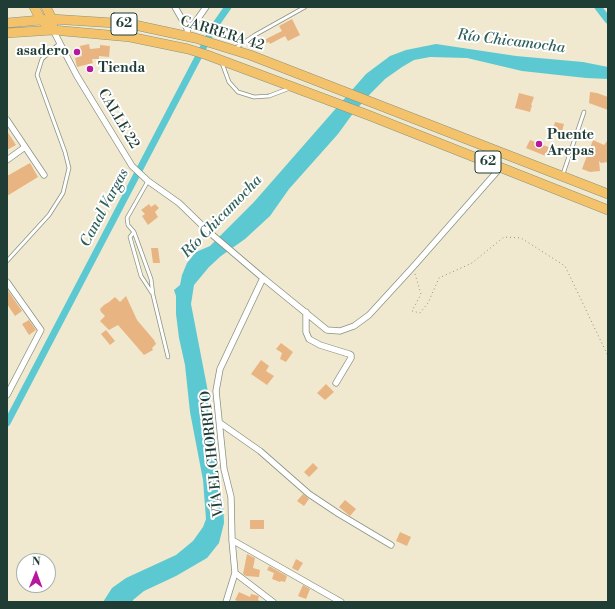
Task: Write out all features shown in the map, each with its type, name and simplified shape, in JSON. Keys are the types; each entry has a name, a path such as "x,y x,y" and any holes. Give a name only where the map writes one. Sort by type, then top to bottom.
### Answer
{"main road":[{"path":"34,7 41,20 53,30"},
{"path":"46,7 52,19 53,30"},
{"name":"CARRERA 42","path":"7,23 52,19 130,24 190,34 232,50 250,55 562,176"},
{"name":"CARRERA 42","path":"7,33 53,30 130,37 188,49 368,115 501,167"},
{"name":"62","path":"501,167 608,210"},
{"name":"62","path":"562,176 608,194"}],"street":[{"path":"175,7 190,34"},
{"path":"190,34 194,24 206,7"},
{"name":"CALLE 22","path":"53,30 78,76 132,166 148,181"},
{"path":"7,120 44,175"},
{"path":"7,160 25,147"},
{"path":"148,181 178,203 262,278 327,330 340,331 354,326 369,315 501,167"},
{"name":"VÍA EL CHORRITO","path":"226,602 235,573 232,540 232,497 224,469 216,391 220,369 262,278"},
{"path":"7,282 41,330 7,395"},
{"path":"306,312 306,332 309,339 320,345 351,356 336,383"},
{"path":"220,423 260,450 309,494 391,545"},
{"path":"232,540 341,602"},
{"path":"235,573 273,602"}],"lane":[{"path":"232,50 256,34 304,7"},
{"path":"7,261 49,216 63,193 68,168 65,152 37,75 42,60 60,43"},
{"path":"221,60 229,82 238,92 254,97 261,97 269,96 293,87"},
{"path":"562,176 584,112"},
{"path":"148,181 127,218 128,225 134,232 151,279 153,295 168,357"},
{"path":"134,232 130,237 141,276 153,295"}],"path":[{"path":"413,267 421,294 412,311 420,313 428,303 439,278 472,263 504,237 521,238 565,266 608,356"}],"water":[{"path":"436,44 516,56 583,62 608,67 608,79 522,71 467,58 430,57 414,60 402,67 385,79 372,92 354,112 338,134 289,189 270,216 245,239 221,256 209,267 194,285 191,304 208,392 208,411 218,481 223,498 224,523 219,543 207,558 176,576 144,591 132,602 103,602 112,588 126,578 176,555 193,541 203,527 206,519 203,480 190,412 185,365 179,338 176,314 176,296 174,290 180,285 187,263 196,252 210,246 254,202 366,74 390,56 406,50"}],"building":[{"path":"292,19 300,35 288,41 285,36 270,44 269,42 259,46 258,43 282,31 279,26"},
{"path":"89,44 90,49 100,48 100,45 110,46 109,57 99,56 99,59 92,59 93,63 77,67 75,58 82,56 80,46"},
{"path":"590,92 608,97 608,110 589,103"},
{"path":"519,93 534,97 530,112 515,108"},
{"path":"555,122 564,124 562,131 553,129"},
{"path":"7,131 16,145 7,150"},
{"path":"530,140 551,148 548,157 526,148"},
{"path":"593,140 604,145 608,140 608,162 601,163 599,161 600,171 590,172 582,169"},
{"path":"30,163 38,177 7,196 7,176"},
{"path":"149,204 151,207 155,204 159,208 155,212 158,217 148,225 142,216 145,214 141,210"},
{"path":"151,248 158,248 160,263 153,263"},
{"path":"7,289 22,311 15,316 7,304"},
{"path":"126,296 137,320 156,344 152,348 153,350 144,355 118,325 109,330 100,321 105,316 100,309 104,305 115,297 120,302"},
{"path":"29,320 36,330 29,335 22,324"},
{"path":"106,330 115,341 110,345 101,334"},
{"path":"281,343 293,352 286,362 280,359 282,353 276,349"},
{"path":"261,360 269,366 266,371 274,376 267,385 251,374"},
{"path":"326,384 334,392 325,400 317,393"},
{"path":"313,463 318,468 309,477 304,472"},
{"path":"303,494 309,499 304,506 297,501"},
{"path":"345,500 356,509 350,516 339,507"},
{"path":"250,520 264,520 264,529 250,529"},
{"path":"400,532 411,537 407,546 396,541"},
{"path":"247,554 255,558 253,568 260,570 259,577 246,576 243,574"},
{"path":"296,559 303,563 298,571 292,568"},
{"path":"269,566 287,576 285,582 272,579 274,573 267,570"},
{"path":"303,585 310,589 306,599 298,596"},
{"path":"239,592 250,597 251,594 259,596 258,600 262,602 239,602 235,600"}],"waterway":[{"name":"Canal Vargas","path":"7,423 214,27 228,7"},
{"name":"Canal Vargas","path":"598,7 608,20"}],"place":[{"name":"asadero","path":"77,52"},
{"name":"Tienda","path":"90,69"},
{"name":"Puente Arepas","path":"539,144"}],"water label":[{"name":"Río Chicamocha","path":"511,42"},
{"name":"Río Chicamocha","path":"222,217"}]}
